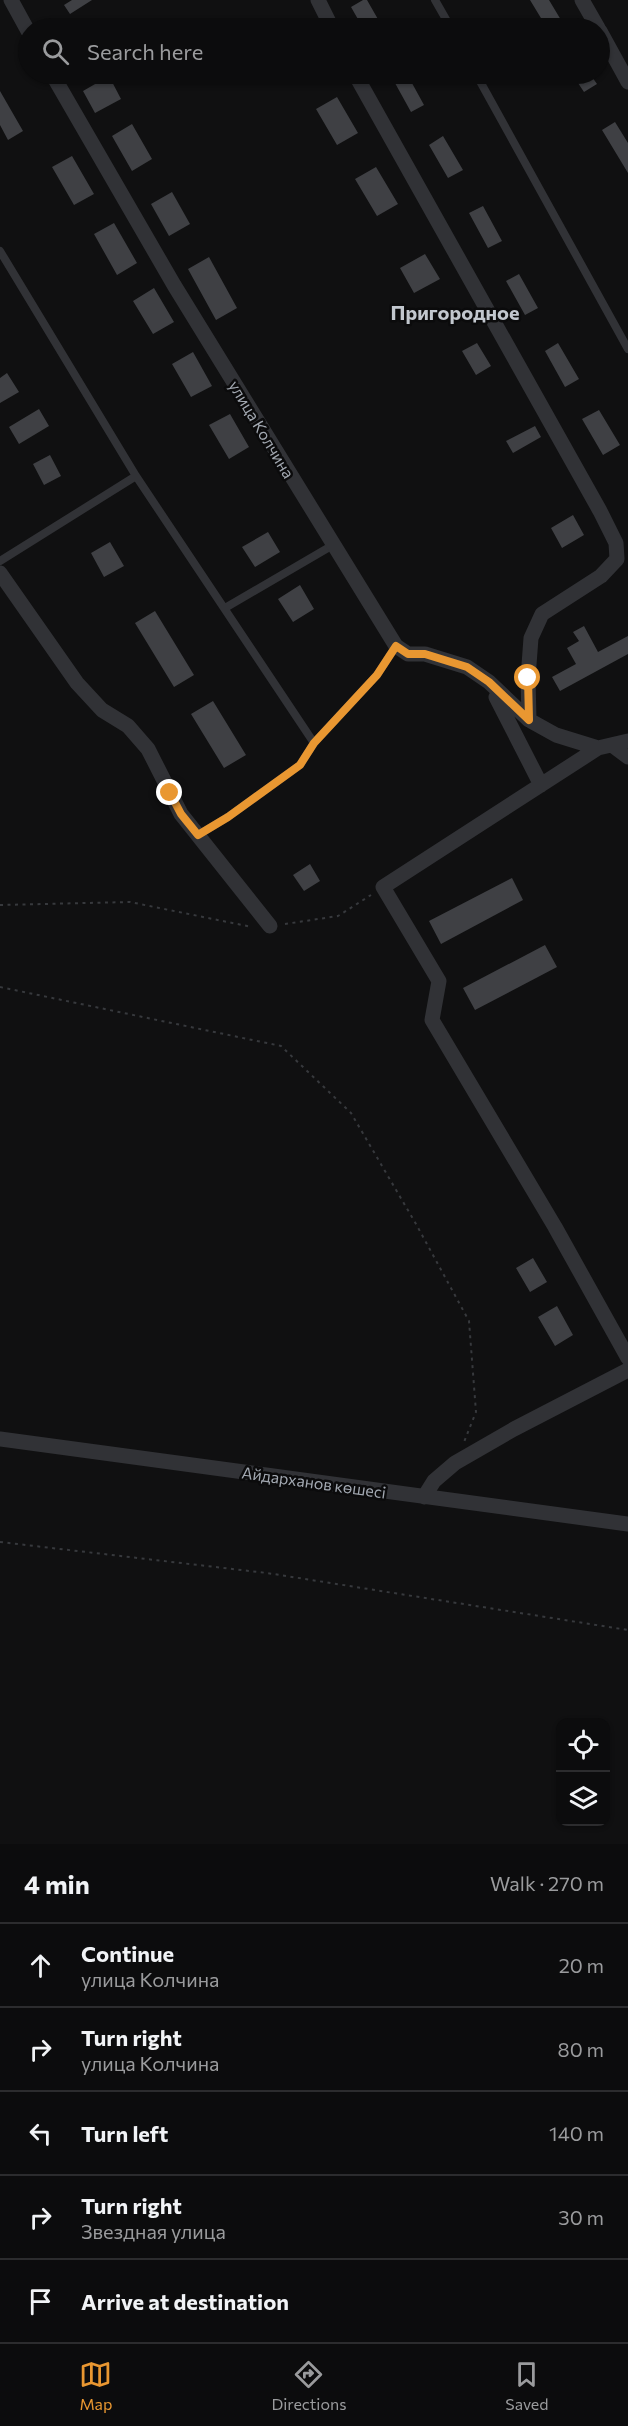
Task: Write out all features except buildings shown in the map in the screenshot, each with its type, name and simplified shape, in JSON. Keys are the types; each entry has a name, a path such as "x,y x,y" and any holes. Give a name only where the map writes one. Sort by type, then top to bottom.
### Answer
{"street":[{"path":"11,0 21,18"},
{"path":"318,0 327,18"},
{"path":"582,0 592,18"},
{"path":"610,50 628,82"},
{"name":"улица Колчина","path":"58,84 174,285 396,646"},
{"path":"361,84 600,511 622,560 542,614 531,638 528,678 529,720"},
{"path":"0,573 77,683 102,710 128,726 148,749 181,814 270,926"},
{"path":"396,646 408,654 425,654 467,667 489,682 529,720 556,735 605,747 628,757"},
{"path":"489,682 540,785"},
{"path":"628,741 605,747 540,785 490,820 383,887 439,981 432,1020 555,1227 628,1358"},
{"path":"424,1497 434,1481 455,1463 514,1428 628,1370"},
{"name":"Айдарханов көшесі","path":"0,1439 628,1524"}],"lane":[{"path":"435,0 445,18"},
{"path":"482,84 628,349"},
{"path":"0,251 136,476 314,743"},
{"path":"0,561 136,476"},
{"path":"225,608 333,546"},
{"path":"198,835 228,817 300,765 314,743 377,675 396,646"}],"path":[{"path":"0,905 130,902 258,928 338,916 383,887"},
{"path":"0,987 281,1046 351,1113 469,1321 476,1412 455,1463"},
{"path":"0,1542 267,1574 628,1630"}],"district":[{"name":"Пригородное","path":"455,312"}],"route":[{"path":"170,793 181,814 198,835 228,817 300,765 314,743 377,675 396,646 408,654 425,654 467,667 489,682 529,720 528,678"}]}
